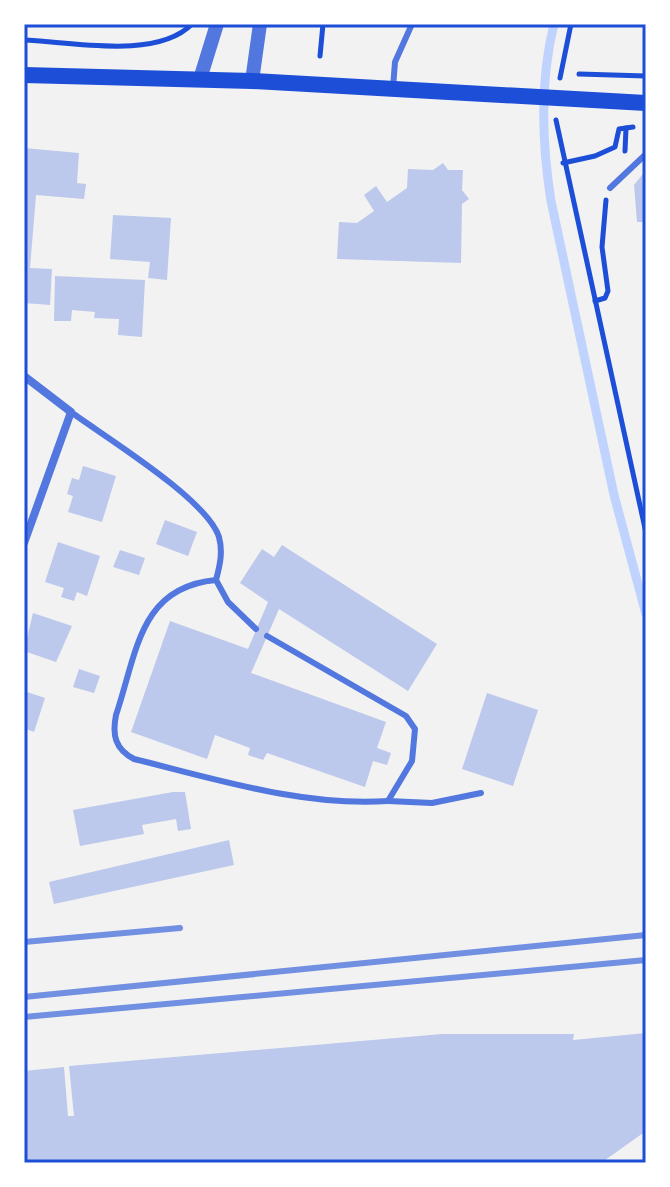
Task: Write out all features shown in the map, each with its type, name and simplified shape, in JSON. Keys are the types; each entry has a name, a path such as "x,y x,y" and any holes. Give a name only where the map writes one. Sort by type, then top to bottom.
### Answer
{"main road":[{"path":"24,75 252,81 646,103"}],"street":[{"path":"200,79 217,24"},
{"path":"252,81 260,24"},
{"path":"24,376 71,412 24,543"}],"lane":[{"path":"393,88 395,62 412,24"},
{"path":"610,188 646,154"},
{"path":"71,412 172,486 209,519 218,536 222,556 216,580 228,602 256,629"},
{"path":"216,580 183,586 158,603 151,614 116,715 114,727 118,747 134,759 254,787 363,803 432,803 481,793"},
{"path":"267,636 406,716 415,729 412,761 388,801"}],"path":[{"path":"24,40 150,45 171,40 192,24"},
{"path":"320,56 323,24"},
{"path":"558,87 571,24"},
{"path":"601,75 646,76"},
{"path":"555,113 563,163 646,533"},
{"path":"563,163 595,156 615,147 619,129"},
{"path":"595,301 605,298 608,291 602,239 603,214 610,188"}],"building":[{"path":"24,148 79,153 77,183 86,184 84,199 36,195 30,268 52,269 50,305 24,303"},
{"path":"443,163 448,170 463,170 462,190 469,199 462,204 461,263 337,259 339,222 357,223 374,211 364,195 376,186 387,202 407,188 408,169 433,170"},
{"path":"646,170 646,222 637,222 634,185"},
{"path":"113,215 171,218 167,280 148,278 150,262 110,259"},
{"path":"55,276 145,280 142,337 118,335 119,319 94,318 95,312 72,310 71,321 54,321"},
{"path":"83,466 116,476 102,522 68,512 73,496 67,494 72,478 79,480"},
{"path":"165,520 197,532 188,556 156,544"},
{"path":"58,542 100,556 87,596 77,592 74,601 61,597 64,588 45,582"},
{"path":"282,545 437,644 408,691 279,609 251,673 386,722 377,748 391,753 387,765 373,761 365,787 267,753 263,760 248,755 250,748 215,735 207,759 131,732 170,621 248,649 268,602 240,583 262,549 274,557"},
{"path":"120,550 145,558 139,575 113,567"},
{"path":"33,613 72,626 56,662 24,651"},
{"path":"79,669 100,676 94,693 73,687"},
{"path":"24,691 45,698 34,732 24,728"},
{"path":"487,693 538,710 513,786 462,769"},
{"path":"185,792 191,829 178,831 176,819 142,825 144,834 80,846 73,810"},
{"path":"229,840 234,865 54,904 49,882"},
{"path":"646,1033 646,1131 601,1163 24,1163 24,1071 64,1067 68,1116 74,1116 69,1066 442,1034 574,1034 573,1040"}],"waterway":[{"path":"554,24 546,67 544,112 551,201 614,495 646,614"}],"railway":[{"path":"24,942 180,928"},
{"path":"24,997 646,935"},
{"path":"24,1017 646,960"}]}
